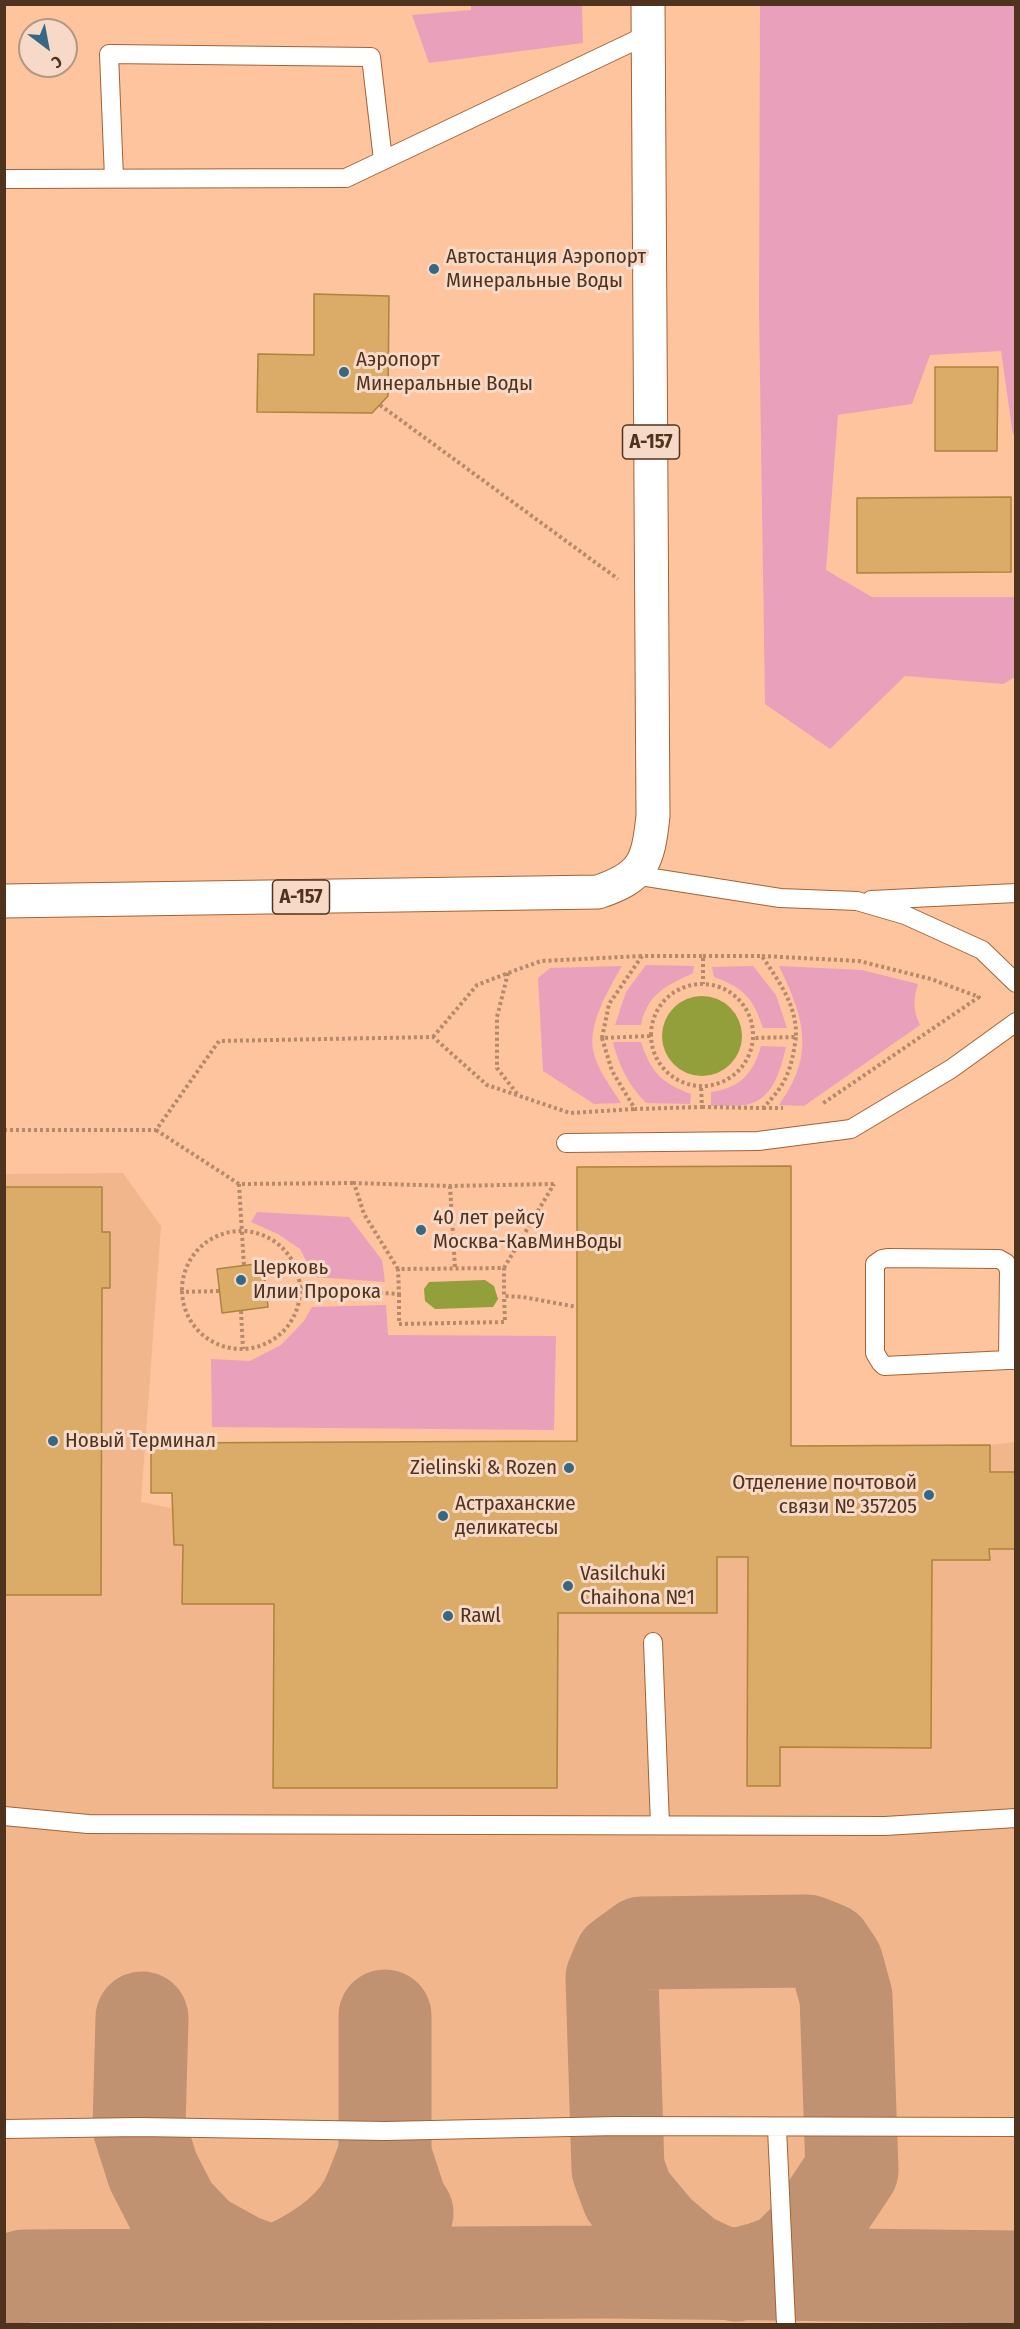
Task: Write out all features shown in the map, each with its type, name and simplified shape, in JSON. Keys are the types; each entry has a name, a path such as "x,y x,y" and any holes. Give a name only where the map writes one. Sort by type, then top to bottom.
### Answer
{"main road":[{"name":"А-157","path":"4,901 598,892 621,884 634,875 645,856 651,837 653,816 649,19"}],"lane":[{"path":"4,179 346,178 649,19"},
{"path":"114,178 109,54 371,57 383,160"},
{"path":"634,875 780,898 857,901 1016,893"},
{"path":"857,901 905,915 982,950 1016,983"},
{"path":"566,1143 758,1141 851,1129 951,1070 1016,1022"},
{"path":"882,1258 999,1259 1006,1263 1009,1269 1012,1360 885,1366 881,1364 875,1353 875,1264 882,1258"},
{"path":"653,1642 660,1825"},
{"path":"4,1816 88,1824 885,1826 1016,1818"},
{"path":"4,2129 139,2127 385,2131 617,2126 1016,2127"},
{"path":"777,2128 786,2325"}],"path":[{"path":"380,405 652,604"},
{"path":"635,1109 612,1071 602,1038 609,1004 642,956"},
{"path":"433,1037 477,985 541,960 642,956 762,956 859,961 931,979 979,997 815,1109"},
{"path":"703,956 703,984"},
{"path":"762,956 785,991 797,1020 791,1068 776,1094 763,1108"},
{"path":"508,973 497,1017 497,1068 519,1096"},
{"path":"703,984 712,984 728,990 741,1000 750,1014 754,1030 753,1047 746,1062 736,1074 721,1083 702,1086 680,1081 668,1074 659,1063 650,1036 652,1022 658,1009 667,998 680,988 703,984"},
{"path":"602,1038 650,1036"},
{"path":"156,1130 219,1041 433,1037 487,1085 570,1113 702,1107 793,1109"},
{"path":"754,1038 796,1037"},
{"path":"702,1086 702,1107"},
{"path":"4,1130 156,1130 239,1184 354,1183 450,1186 554,1185 504,1268 505,1322 399,1324 398,1269 364,1214 354,1183"},
{"path":"239,1184 244,1266"},
{"path":"450,1186 455,1268"},
{"path":"242,1229 260,1233 280,1244 291,1256 303,1288 297,1312 287,1328 272,1341 243,1349 234,1349 214,1343 198,1331 186,1312 180,1292 183,1275 192,1257 205,1243 223,1233 242,1229"},
{"path":"398,1269 504,1268"},
{"path":"266,1292 303,1288 399,1294"},
{"path":"180,1292 219,1291"},
{"path":"504,1296 523,1297 577,1307"},
{"path":"242,1311 243,1349"}],"shaded area":[{"path":"471,5 582,5 583,43 429,63 412,15 471,10"},
{"path":"760,5 1015,5 1015,435 1013,435 1001,351 930,355 912,404 838,415 826,570 872,597 1015,597 1015,677 1003,684 905,676 830,749 765,704 759,312"},
{"path":"646,965 694,966 693,973 666,987 653,998 641,1025 615,1025 626,992"},
{"path":"622,966 600,1008 592,1043 599,1067 621,1103 594,1104 543,1071 538,978 550,968"},
{"path":"753,966 776,995 787,1028 763,1028 746,995 733,985 714,977 712,967"},
{"path":"779,966 862,970 918,984 914,1004 920,1025 804,1106 779,1105 791,1087 798,1069 802,1052 802,1036 795,1002"},
{"path":"702,996 717,999 730,1008 739,1021 742,1036 739,1051 730,1064 717,1073 702,1076 687,1073 674,1064 665,1051 662,1036 665,1021 674,1008 687,999"},
{"path":"613,1042 641,1042 653,1069 665,1081 691,1094 690,1104 646,1103 625,1075"},
{"path":"761,1046 786,1047 779,1073 765,1096 749,1104 711,1106 711,1092 730,1087 744,1078 754,1064"},
{"path":"791,1166 791,1445 990,1445 1015,1442 1015,2324 5,2324 4,1174 123,1173 161,1226 141,1502 171,1508 172,1493 151,1493 151,1443 577,1441 577,1167"},
{"path":"257,1212 349,1217 382,1260 385,1282 315,1277 300,1249 278,1234 251,1222"},
{"path":"485,1280 494,1286 498,1299 493,1307 435,1309 425,1301 424,1289 429,1282"},
{"path":"386,1305 388,1335 556,1336 554,1430 212,1427 211,1359 250,1361 281,1345 304,1321 312,1307"}],"building":[{"path":"314,294 389,296 388,396 372,413 257,412 258,354 314,355"},
{"path":"935,367 998,367 997,451 935,451"},
{"path":"1011,497 1011,572 857,573 857,498"},
{"path":"791,1166 791,1446 990,1445 990,1472 1016,1472 1016,1549 989,1549 990,1560 932,1560 931,1748 780,1747 780,1786 747,1786 748,1557 717,1557 717,1613 558,1613 557,1788 273,1788 274,1604 182,1604 183,1545 174,1545 172,1493 151,1493 151,1443 577,1441 577,1167"},
{"name":"Новый Терминал","path":"4,1187 102,1187 102,1232 110,1232 110,1288 102,1288 101,1595 4,1595"},
{"name":"Церковь Илии Пророка","path":"263,1263 268,1307 222,1313 217,1269"}],"taxiway":[{"path":"807,1941 827,1949 837,1964 846,1997 852,2170 806,2239 785,2260 736,2275 716,2271 690,2259 658,2232 628,2196 618,2169 612,1978 620,1959 642,1943 807,1941"},
{"path":"385,2016 385,2155 401,2204 407,2213"},
{"path":"142,2018 139,2127 153,2171 173,2210 201,2239 241,2261 274,2273 313,2253 348,2226 365,2203 385,2155"},
{"path":"4,2282 24,2276 604,2272 1016,2277"}],"place":[{"name":"Автостанция Аэропорт Минеральные Воды","path":"434,269"},
{"name":"Аэропорт Минеральные Воды","path":"344,372"},
{"name":"40 лет рейсу Москва-КавМинВоды","path":"421,1230"},
{"name":"Церковь Илии Пророка","path":"241,1280"},
{"name":"Новый Терминал","path":"53,1441"},
{"name":"Zielinski & Rozen","path":"569,1468"},
{"name":"Отделение почтовой связи № 357205","path":"929,1495"},
{"name":"Астраханские деликатесы","path":"443,1516"},
{"name":"Vasilchuki Chaihona №1","path":"568,1586"},
{"name":"Rawl","path":"448,1616"}]}
